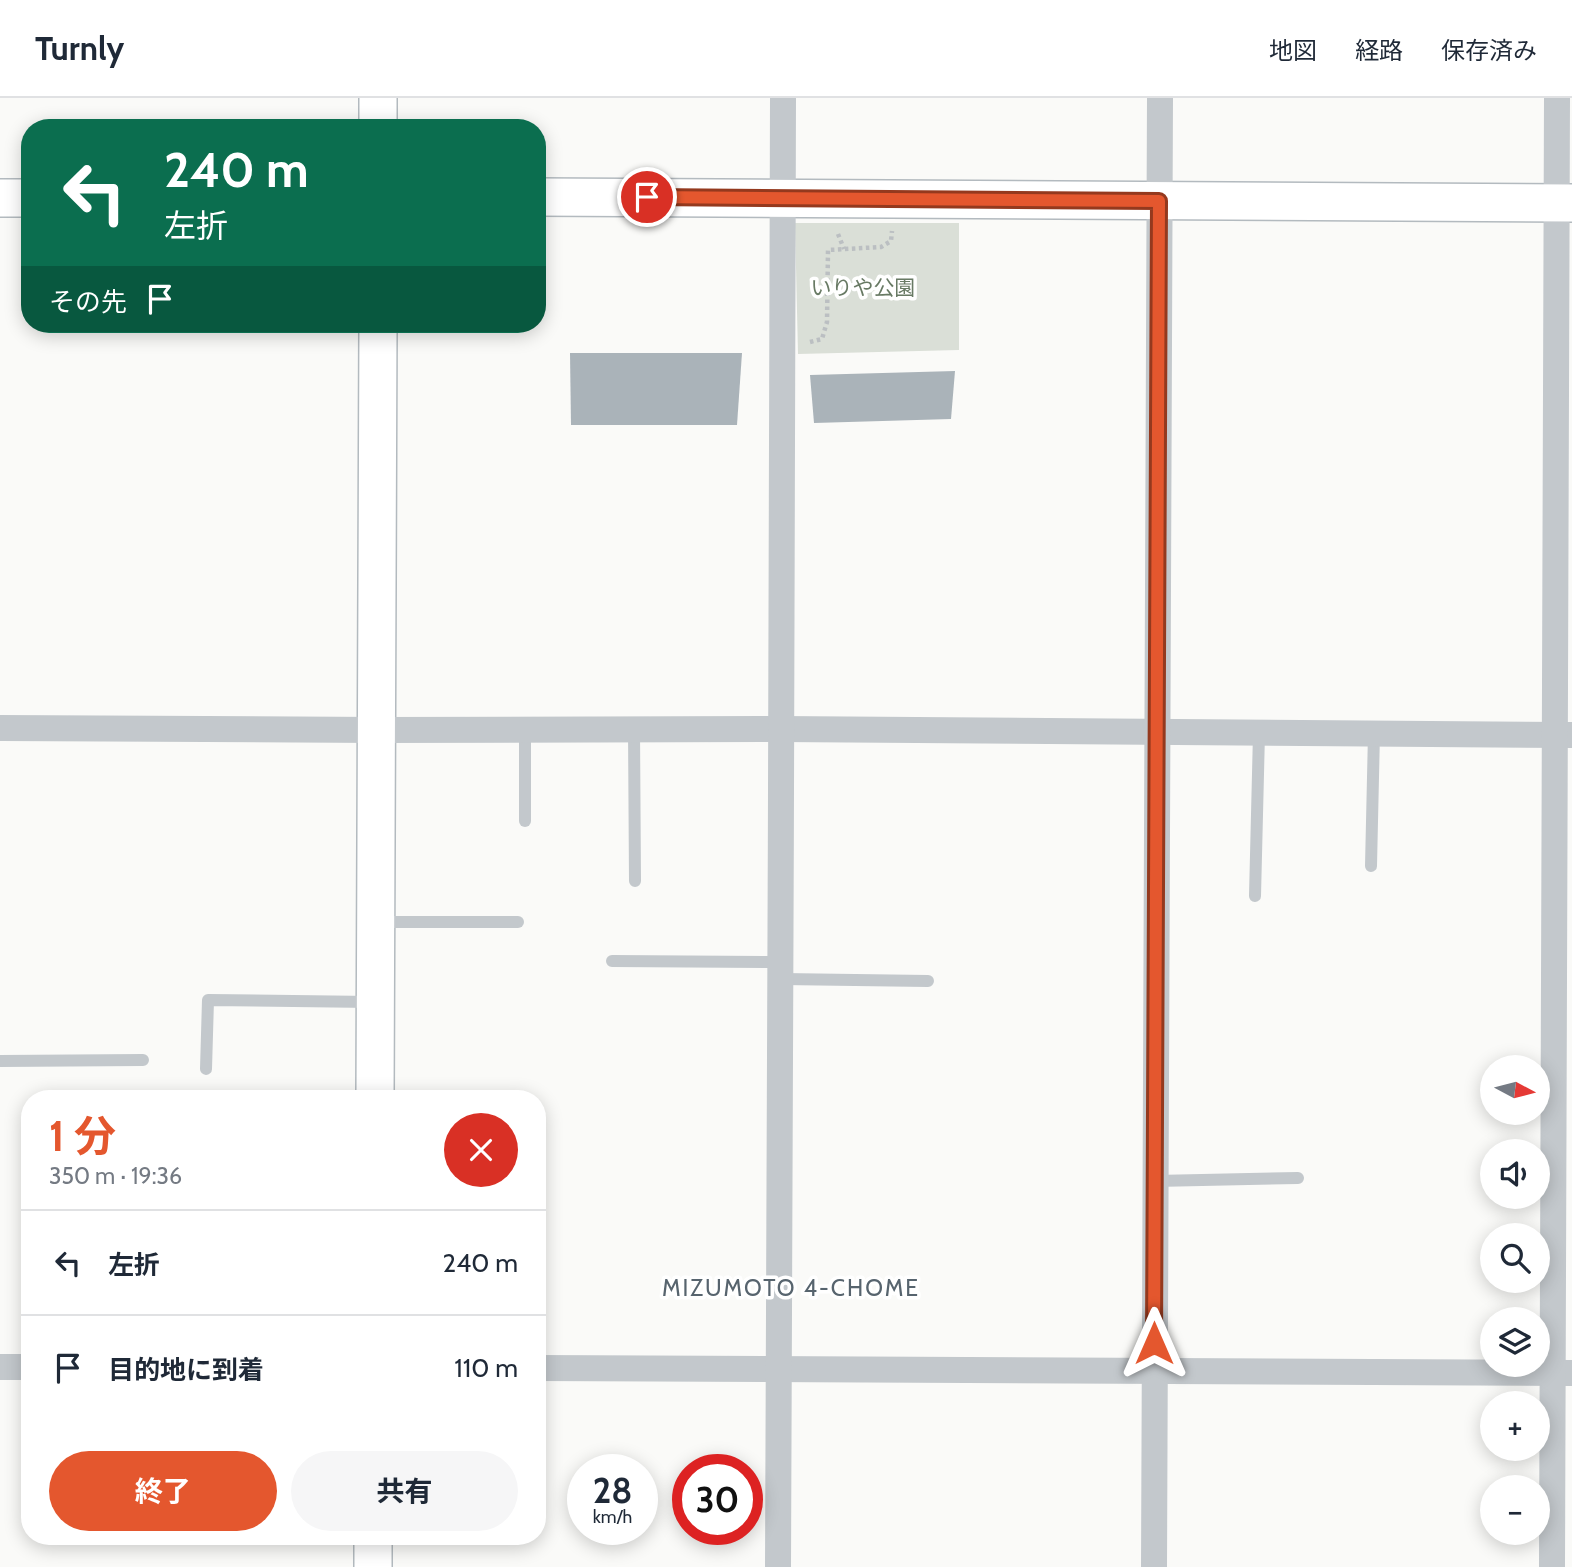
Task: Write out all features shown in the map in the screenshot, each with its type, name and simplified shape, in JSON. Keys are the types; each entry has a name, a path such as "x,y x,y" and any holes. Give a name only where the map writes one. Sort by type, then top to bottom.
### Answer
{"street":[{"path":"378,98 378,119"},
{"path":"778,1567 783,98"},
{"path":"1154,1567 1160,98"},
{"path":"1552,1567 1562,1373 1564,203 1557,98"},
{"path":"546,197 1564,203"},
{"path":"0,198 21,198"},
{"path":"375,1090 378,333"},
{"path":"0,728 780,729 1564,735"},
{"path":"0,1367 21,1367"},
{"path":"546,1368 1562,1373"},
{"path":"373,1545 373,1567"}],"lane":[{"path":"525,730 525,821"},
{"path":"634,730 635,881"},
{"path":"1255,896 1259,733"},
{"path":"1371,866 1374,733"},
{"path":"375,922 518,922"},
{"path":"612,961 928,981"},
{"path":"206,1069 208,1000 375,1002"},
{"path":"0,1061 143,1060"},
{"path":"1155,1181 1298,1178"}],"path":[{"path":"781,350 822,339 827,322 828,250 881,247 891,241 893,199"}],"green space":[{"name":"いりや公園","path":"795,223 959,223 959,350 798,354"}],"building":[{"path":"570,353 742,353 737,425 571,425"},
{"path":"955,371 951,419 814,423 810,375"}],"district":[{"name":"MIZUMOTO 4-CHOME","path":"791,1288"}],"route":[{"path":"647,197 1159,201 1154,1343"}]}
